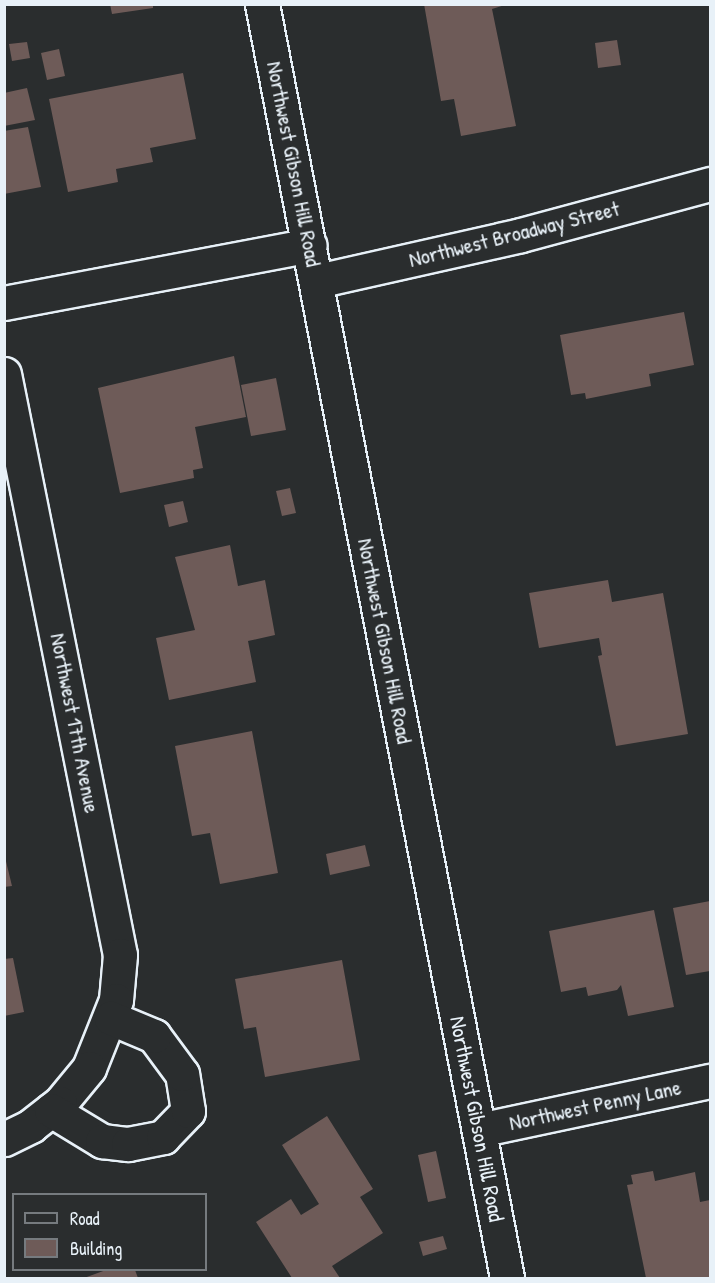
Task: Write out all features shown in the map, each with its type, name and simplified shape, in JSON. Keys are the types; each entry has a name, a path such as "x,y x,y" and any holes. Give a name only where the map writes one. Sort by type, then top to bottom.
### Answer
{"street":[{"name":"Northwest Gibson Hill Road","path":"262,4 507,1278"},
{"name":"Northwest Broadway Street","path":"317,281 521,235 711,184"},
{"path":"4,303 310,245"},
{"name":"Northwest 17th Avenue","path":"4,374 113,910 120,955 111,1018 89,1068 51,1110 4,1139"},
{"path":"51,1110 102,1141 128,1144 164,1137 188,1111 182,1074 154,1036 111,1018"},
{"name":"Northwest Penny Lane","path":"479,1130 711,1081"}],"building":[{"path":"110,4 153,4 153,8 112,14"},
{"path":"424,4 508,4 492,9 516,126 461,136 454,99 441,101"},
{"path":"617,40 621,65 598,68 595,43"},
{"path":"27,42 30,58 12,61 9,44"},
{"path":"59,49 65,76 47,80 41,53"},
{"path":"183,73 196,139 150,148 153,162 116,169 118,182 68,192 49,99"},
{"path":"27,88 35,120 4,126 4,93"},
{"path":"28,127 41,187 4,194 4,131"},
{"path":"684,312 694,365 649,374 651,386 586,399 585,393 571,395 560,335"},
{"path":"234,356 246,417 195,427 203,468 193,470 194,478 120,493 98,388"},
{"path":"276,378 286,430 251,436 241,385"},
{"path":"290,488 296,513 282,516 276,491"},
{"path":"183,501 188,522 169,527 164,505"},
{"path":"230,545 238,586 265,580 275,635 248,641 256,682 169,700 156,638 195,630 175,557"},
{"path":"608,580 612,602 663,593 688,734 616,746 598,656 602,655 599,638 539,648 529,593"},
{"path":"252,731 278,873 220,884 210,833 192,836 175,746"},
{"path":"365,845 370,866 330,875 326,854"},
{"path":"4,853 12,886 4,887"},
{"path":"710,901 710,971 686,975 673,908"},
{"path":"654,910 674,1007 628,1016 621,985 617,990 588,996 586,987 561,992 549,931"},
{"path":"13,958 24,1012 4,1016 4,959"},
{"path":"342,960 360,1060 265,1077 256,1027 244,1029 235,979"},
{"path":"327,1116 373,1189 360,1197 383,1233 332,1266 340,1278 292,1278 256,1222 291,1199 301,1215 319,1204 282,1145"},
{"path":"436,1151 446,1198 428,1202 418,1155"},
{"path":"653,1171 655,1181 695,1172 700,1202 710,1200 710,1278 646,1278 627,1185 633,1184 631,1175"},
{"path":"443,1236 447,1249 423,1256 419,1242"},
{"path":"103,1271 135,1271 138,1278 84,1278"}]}
